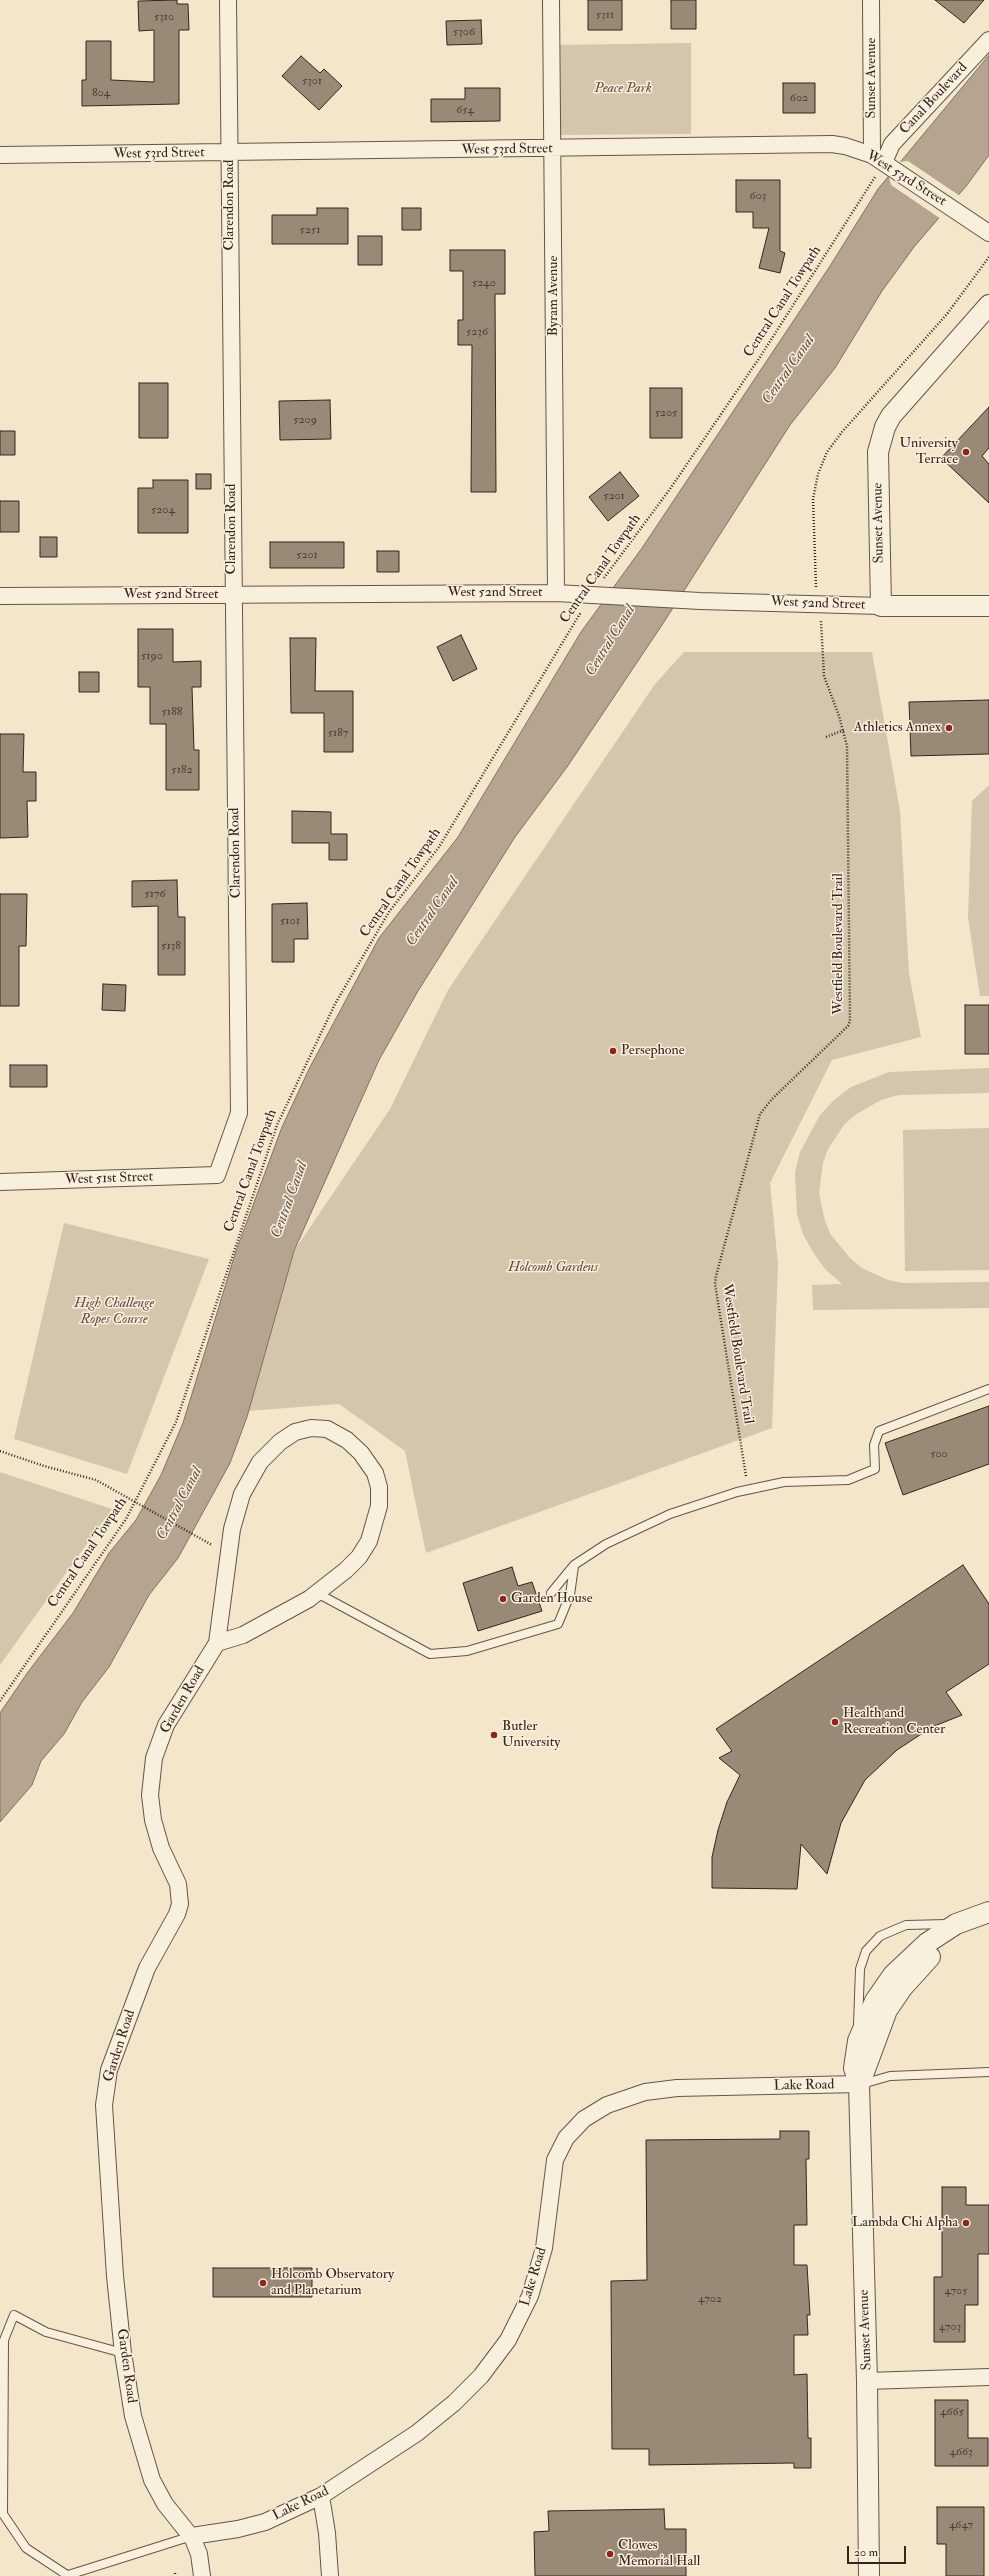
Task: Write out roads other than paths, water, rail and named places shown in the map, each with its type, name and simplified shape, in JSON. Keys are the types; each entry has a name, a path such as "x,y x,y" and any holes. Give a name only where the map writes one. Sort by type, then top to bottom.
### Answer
{"street":[{"name":"Clarendon Road","path":"217,1175 239,1113 228,0"},
{"name":"Byram Avenue","path":"551,0 556,593"},
{"name":"Sunset Avenue","path":"871,0 878,159"},
{"name":"Canal Boulevard","path":"878,159 989,40"},
{"name":"West 53rd Street","path":"0,155 553,150 832,144 846,146 878,159 989,233"},
{"name":"Sunset Avenue","path":"881,606 878,468 880,440 891,416 906,397 989,305"},
{"name":"West 52nd Street","path":"0,596 556,593 597,594 700,601 881,606 989,606"},
{"name":"West 51st Street","path":"0,1182 217,1175"},
{"name":"Garden Road","path":"202,2576 199,2554 192,2536 165,2504 149,2473 133,2416 123,2352 113,2253 105,2095 109,2070 147,1968 177,1914 180,1904 178,1884 160,1848 153,1820 150,1795 154,1758 166,1725 217,1643 232,1525 242,1494 260,1462 280,1442 294,1432 311,1428 327,1429 338,1433 361,1453 377,1478 379,1497 376,1523 369,1541 359,1556 317,1593 269,1622 243,1634 217,1643"},
{"name":"Sunset Avenue","path":"869,2576 867,2381 859,2084 854,2068 858,2042 875,2000 893,1975 927,1943 956,1924 989,1912"},
{"name":"Sunset Avenue","path":"859,2084 887,2010 902,1988 936,1951 961,1936 989,1925"},
{"name":"Lake Road","path":"192,2536 238,2529 265,2522 321,2496 400,2446 454,2403 481,2376 508,2340 527,2303 541,2261 555,2160 566,2138 584,2120 607,2105 645,2092 677,2088 859,2084"},
{"path":"867,2381 989,2377"},
{"path":"321,2496 327,2533 330,2576"}],"lane":[{"path":"551,1593 574,1565 606,1544 670,1514 747,1490 784,1482 848,1480 875,1469 874,1445 879,1431 989,1390"},
{"path":"317,1593 430,1654 467,1651 558,1624 570,1595 574,1565"},
{"path":"858,2042 858,1986 860,1969 866,1951 880,1936 906,1925 956,1924"},
{"path":"859,2084 890,2076 989,2072"},
{"path":"123,2352 46,2332 14,2315 4,2340 3,2514 26,2548 66,2576 192,2536"}],"water":[{"name":"Central Canal","path":"989,55 989,155 967,185 914,247 882,291 835,368 790,425 662,625 567,767 515,837 418,991 379,1060 294,1251 247,1417 230,1463 178,1558 149,1595 109,1667 82,1702 64,1734 41,1761 32,1785 0,1822 0,1713 28,1672 73,1613 109,1553 136,1520 161,1475 183,1423 236,1251 282,1127 309,1069 379,938 458,837 581,632 642,548 830,266 878,189"}],"place":[{"name":"University Terrace","path":"966,452"},
{"name":"Athletics Annex","path":"949,728"},
{"name":"Persephone","path":"613,1051"},
{"name":"Garden House","path":"503,1599"},
{"name":"Health and Recreation Center","path":"835,1722"},
{"name":"Butler University","path":"494,1735"},
{"name":"Lambda Chi Alpha","path":"966,2223"},
{"name":"Holcomb Observatory and Planetarium","path":"263,2283"},
{"name":"Clowes Memorial Hall","path":"610,2554"}],"park label":[{"name":"Peace Park","path":"623,89"},
{"name":"Holcomb Gardens","path":"553,1268"},
{"name":"High Challenge Ropes Course","path":"114,1312"}]}
